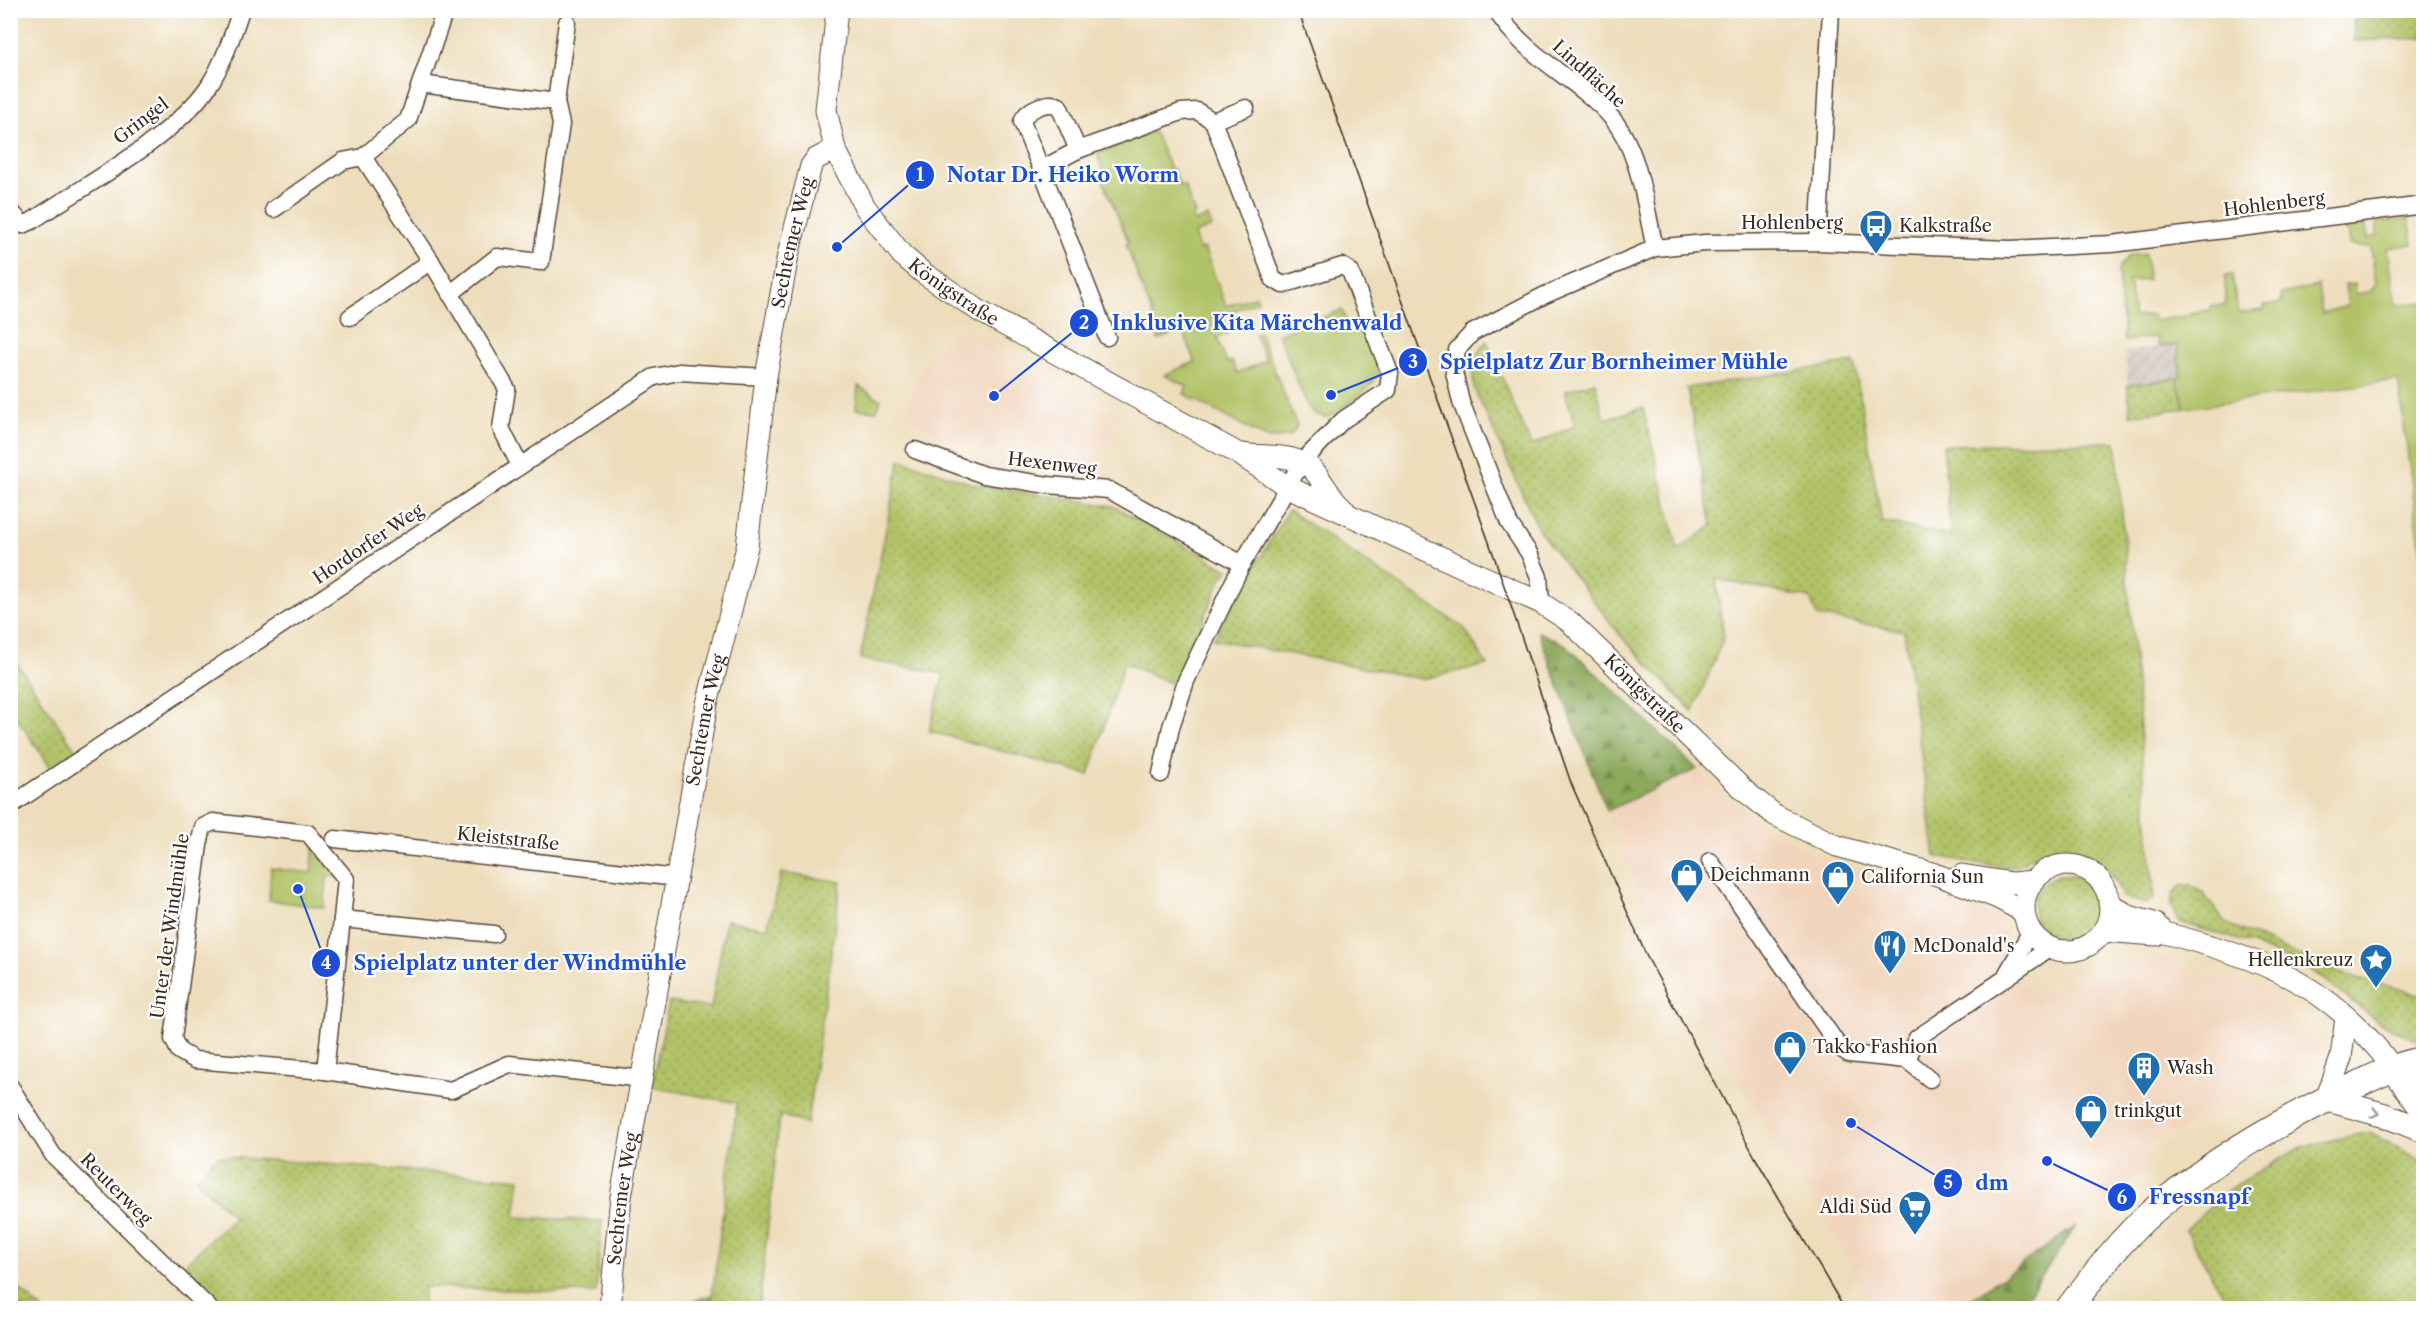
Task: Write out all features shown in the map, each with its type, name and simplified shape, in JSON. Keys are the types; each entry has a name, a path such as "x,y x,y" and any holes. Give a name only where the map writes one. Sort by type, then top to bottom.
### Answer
{"main road":[{"path":"2069,1308 2119,1246 2152,1212 2214,1166 2326,1099 2393,1068 2424,1060"},
{"path":"2393,1068 2424,1112"},
{"path":"2326,1099 2387,1116 2424,1131"}],"street":[{"name":"Gringel","path":"10,210 22,225 169,129 208,87 229,46 241,10"},
{"path":"274,209 343,161 363,157 408,120 445,10"},
{"name":"Königstraße","path":"837,10 826,110 835,149 865,207 885,236 902,255 937,285 991,318 1239,454 1288,487 1541,603 1570,622 1746,792 1775,815 1837,846 1932,873 1998,898 2027,922 2050,948"},
{"name":"Lindfläche","path":"1496,10 1522,41 1612,118 1627,145 1639,180 1655,248"},
{"path":"1818,242 1831,10"},
{"path":"450,294 496,257 541,262 561,123 555,102 567,22"},
{"path":"421,84 555,102"},
{"path":"1078,150 1059,106 1048,104 1028,112 1022,122 1107,337"},
{"path":"1213,121 1246,108"},
{"path":"1044,176 1047,166 1078,150 1189,110 1197,111 1213,121 1273,279 1284,285 1342,266 1350,270 1390,373 1388,390 1343,420 1302,462 1242,564 1186,681 1171,727 1161,774"},
{"name":"Sechtemer Weg","path":"610,1308 621,1197 707,704 747,548 766,377 788,255 811,166 816,159 835,149"},
{"path":"363,157 431,261 507,389 501,428 520,466"},
{"name":"Hohlenberg","path":"1541,603 1539,578 1528,553 1509,524 1461,402 1454,372 1457,350 1472,333 1545,296 1655,248 1704,243 1818,242 2010,249 2112,244 2424,205"},
{"path":"350,317 431,261"},
{"name":"Hordorfer Weg","path":"10,806 654,377 679,372 766,377"},
{"name":"Hexenweg","path":"915,450 984,475 1048,485 1109,490 1242,564"},
{"name":"Königstraße","path":"1239,454 1267,458 1288,456 1302,462 1313,469 1332,499 1351,515"},
{"name":"Unter der Windmühle","path":"325,1071 346,879 308,833 213,822 203,826 173,1039 179,1052 195,1060 325,1071 451,1090 509,1064 643,1079"},
{"name":"Kleiststraße","path":"335,839 677,878"},
{"path":"1710,861 1840,1048 1849,1054 1907,1060 1930,1079"},
{"name":"Königstraße","path":"1932,873 2012,884 2033,881 2044,871 2057,866 2078,867 2097,877 2105,889 2109,903"},
{"path":"2005,977 2027,922 2024,901 2033,881"},
{"path":"1907,1060 1917,1038 2050,948 2065,951 2080,949 2093,942 2103,931 2109,917 2109,903"},
{"path":"2109,903 2129,916 2154,923 2165,933 2268,964 2312,989 2374,1043 2393,1068"},
{"path":"342,919 494,934"},
{"path":"2103,931 2126,931 2150,936 2165,933"},
{"path":"2326,1099 2341,1058 2346,1017"},
{"name":"Reuterweg","path":"10,1086 53,1155 208,1308"}],"shaded area":[{"path":"961,328 1006,355 1012,366 1106,411 1109,408 1120,413 1095,474 997,447 991,455 950,440 938,441 926,425 907,419 914,385 931,353"},
{"path":"2177,344 2181,377 2128,385 2125,352"},
{"path":"1697,769 1756,822 1809,851 1918,892 1996,914 2006,932 2004,957 2034,996 2130,962 2168,957 2173,966 2263,989 2280,1001 2291,1025 2307,1020 2319,1052 2304,1057 2303,1074 2253,1099 2148,1142 2150,1166 2130,1186 1958,1308 1872,1308 1827,1221 1739,1081 1641,899 1607,811"}],"green space":[{"path":"2354,11 2423,11 2423,38 2354,41"},
{"path":"1154,132 1170,169 1173,169 1180,186 1184,185 1195,214 1192,215 1194,222 1208,217 1212,227 1194,234 1199,250 1204,248 1226,306 1256,296 1258,301 1222,315 1229,333 1217,338 1227,363 1232,361 1237,373 1266,361 1255,334 1259,332 1297,426 1291,436 1268,439 1184,394 1187,386 1164,375 1195,362 1183,330 1158,340 1158,330 1126,244 1129,243 1102,178 1105,176 1097,154"},
{"path":"2409,218 2413,244 2388,248 2396,305 2423,302 2423,568 2398,380 2185,408 2177,378 2181,377 2177,344 2158,347 2156,337 2124,341 2118,269 2130,255 2145,253 2148,280 2129,281 2134,317 2153,315 2154,321 2191,315 2191,313 2210,310 2210,306 2226,304 2225,276 2232,275 2238,313 2264,310 2264,305 2282,303 2281,294 2318,286 2322,313 2348,306 2345,285 2355,284 2356,294 2370,292 2376,284 2371,247 2349,245 2347,226 2365,224 2368,238 2378,236 2376,222"},
{"path":"1342,310 1348,326 1362,320 1375,351 1379,370 1373,383 1327,418 1315,414 1307,405 1278,334"},
{"path":"1487,341 1531,446 1575,426 1565,391 1595,382 1604,419 1643,408 1678,550 1712,526 1687,388 1854,362 1882,522 1951,536 1943,445 2116,442 2154,897 2146,904 2123,897 2108,870 2099,861 2077,850 2050,851 2032,857 2014,867 1935,856 1904,631 1817,616 1810,598 1716,579 1724,637 1693,712 1621,636 1540,532 1474,388 1472,361"},
{"path":"2177,378 2185,408 2130,415 2128,385"},
{"path":"858,386 881,400 877,411 856,409"},
{"path":"900,459 973,484 1113,506 1229,570 1222,577 1175,685 1124,663 1089,775 929,731 944,674 860,659"},
{"path":"1288,510 1464,628 1487,665 1422,679 1213,639"},
{"path":"1538,632 1566,645 1697,769 1607,811"},
{"path":"10,653 77,752 51,768 11,710"},
{"path":"314,847 339,877 327,876 324,908 269,900 271,868 311,873"},
{"path":"781,873 841,882 807,1124 780,1115 759,1308 713,1308 712,1295 737,1103 652,1087 669,1002 711,1008 726,920 767,928"},
{"path":"2059,875 2071,875 2088,884 2095,895 2097,907 2095,919 2088,930 2071,939 2059,939 2047,934 2038,925 2033,913 2033,901 2038,889 2047,880"},
{"path":"2190,885 2203,893 2225,923 2339,973 2423,995 2423,1040 2418,1041 2380,1023 2314,972 2250,943 2179,922 2171,906 2174,892 2181,886"},
{"path":"2369,1132 2423,1162 2423,1308 2231,1308 2185,1230 2231,1188 2301,1147"},
{"path":"217,1156 520,1179 515,1217 602,1221 596,1293 424,1287 423,1308 374,1308 307,1303 308,1308 221,1308 180,1269 234,1217 195,1179"},
{"path":"2076,1226 2020,1308 1958,1308"},
{"path":"17,1287 41,1308 15,1308"},
{"path":"712,1295 713,1308 685,1308 686,1303"}],"tram line":[{"path":"1298,10 1495,559 1571,783 1646,955 1756,1159 1844,1308"}],"place":[{"name":"Notar Dr. Heiko Worm","path":"837,247"},
{"name":"Kalkstraße","path":"1876,255"},
{"name":"Spielplatz Zur Bornheimer Mühle","path":"1331,395"},
{"name":"Inklusive Kita Märchenwald","path":"994,396"},
{"name":"Spielplatz unter der Windmühle","path":"298,889"},
{"name":"Deichmann","path":"1687,904"},
{"name":"California Sun","path":"1838,906"},
{"name":"McDonald's","path":"1890,975"},
{"name":"Hellenkreuz","path":"2376,989"},
{"name":"Takko Fashion","path":"1790,1076"},
{"name":"Wash","path":"2144,1097"},
{"name":"dm","path":"1851,1123"},
{"name":"trinkgut","path":"2091,1140"},
{"name":"Fressnapf","path":"2047,1161"},
{"name":"Aldi Süd","path":"1915,1236"}]}
